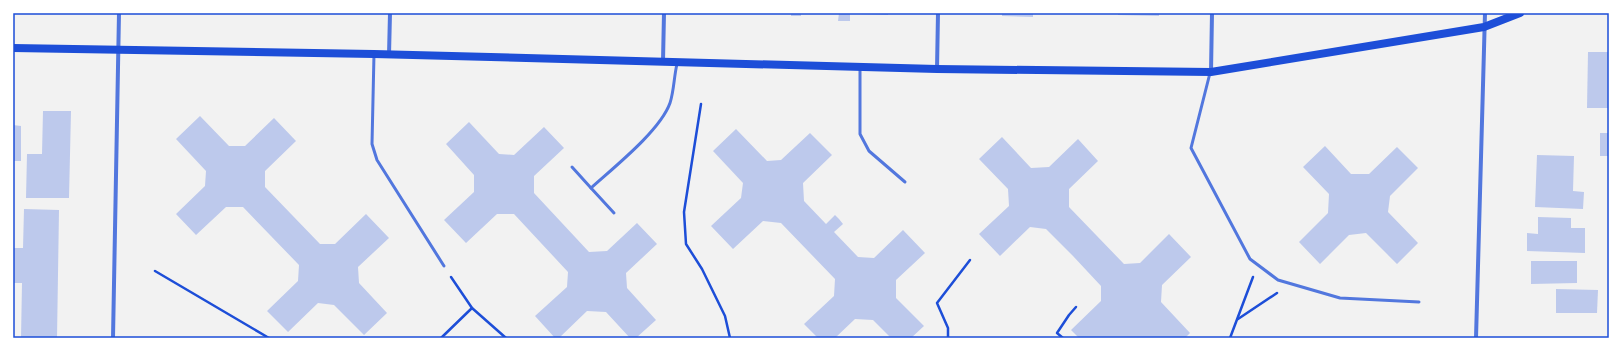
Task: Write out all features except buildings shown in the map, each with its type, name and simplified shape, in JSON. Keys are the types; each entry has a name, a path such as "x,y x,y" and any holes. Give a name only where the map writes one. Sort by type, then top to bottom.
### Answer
{"main road":[{"path":"13,48 374,54 937,69 1211,72 1484,28 1520,13"}],"street":[{"path":"113,338 119,13"},
{"path":"389,55 390,13"},
{"path":"663,62 664,13"},
{"path":"937,69 938,13"},
{"path":"1211,72 1212,13"},
{"path":"1476,338 1485,13"}],"lane":[{"path":"374,54 372,144 377,160 444,266"},
{"path":"591,188 627,156 657,125 670,104 677,62"},
{"path":"860,67 860,134 869,151 905,182"},
{"path":"1211,72 1191,148 1250,259 1278,280 1340,298 1419,302"},
{"path":"572,167 614,213"}],"path":[{"path":"700,104 684,212 686,244 702,270 725,316 730,338"},
{"path":"948,338 948,328 936,303 970,260"},
{"path":"1230,338 1258,265"},
{"path":"444,266 472,308 506,338"},
{"path":"155,271 268,338"},
{"path":"1237,320 1290,284"},
{"path":"1063,338 1057,333 1069,314 1076,307"},
{"path":"441,338 472,308"}]}
